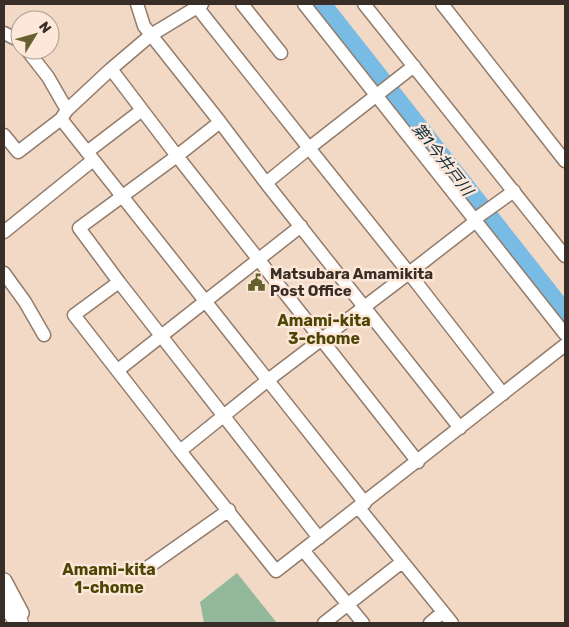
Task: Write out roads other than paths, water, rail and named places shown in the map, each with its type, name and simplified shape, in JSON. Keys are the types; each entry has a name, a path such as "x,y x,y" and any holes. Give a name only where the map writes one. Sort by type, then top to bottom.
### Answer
{"highway":[{"path":"4,600 19,623"}],"main road":[{"path":"4,581 26,623"}],"street":[{"path":"137,4 144,26 460,428"},
{"path":"242,4 281,54"},
{"path":"304,4 565,334"},
{"path":"364,4 565,256"},
{"path":"442,4 565,161"},
{"path":"4,135 18,152 64,115 110,69 151,35 199,5 503,394"},
{"path":"35,60 48,77 64,115 90,156 268,380 402,562 452,623"},
{"path":"266,182 414,67"},
{"path":"110,69 176,156 418,462"},
{"path":"4,232 142,110"},
{"path":"220,122 79,228 118,282 320,538"},
{"path":"180,451 268,380 514,191"},
{"path":"118,370 301,226"},
{"path":"4,273 25,302 44,335"},
{"path":"118,282 74,315 276,571 362,506 565,345"},
{"path":"144,570 228,510"},
{"path":"303,550 363,623"},
{"path":"324,623 402,562"},
{"path":"430,623 444,612"}],"waterway":[{"name":"第1今井戸川","path":"321,4 565,314"}],"place":[{"name":"Matsubara Amamikita Post Office","path":"256,283"}],"district":[{"name":"Amami-kita 3-chome","path":"324,329"},
{"name":"Amami-kita 1-chome","path":"109,578"}]}
